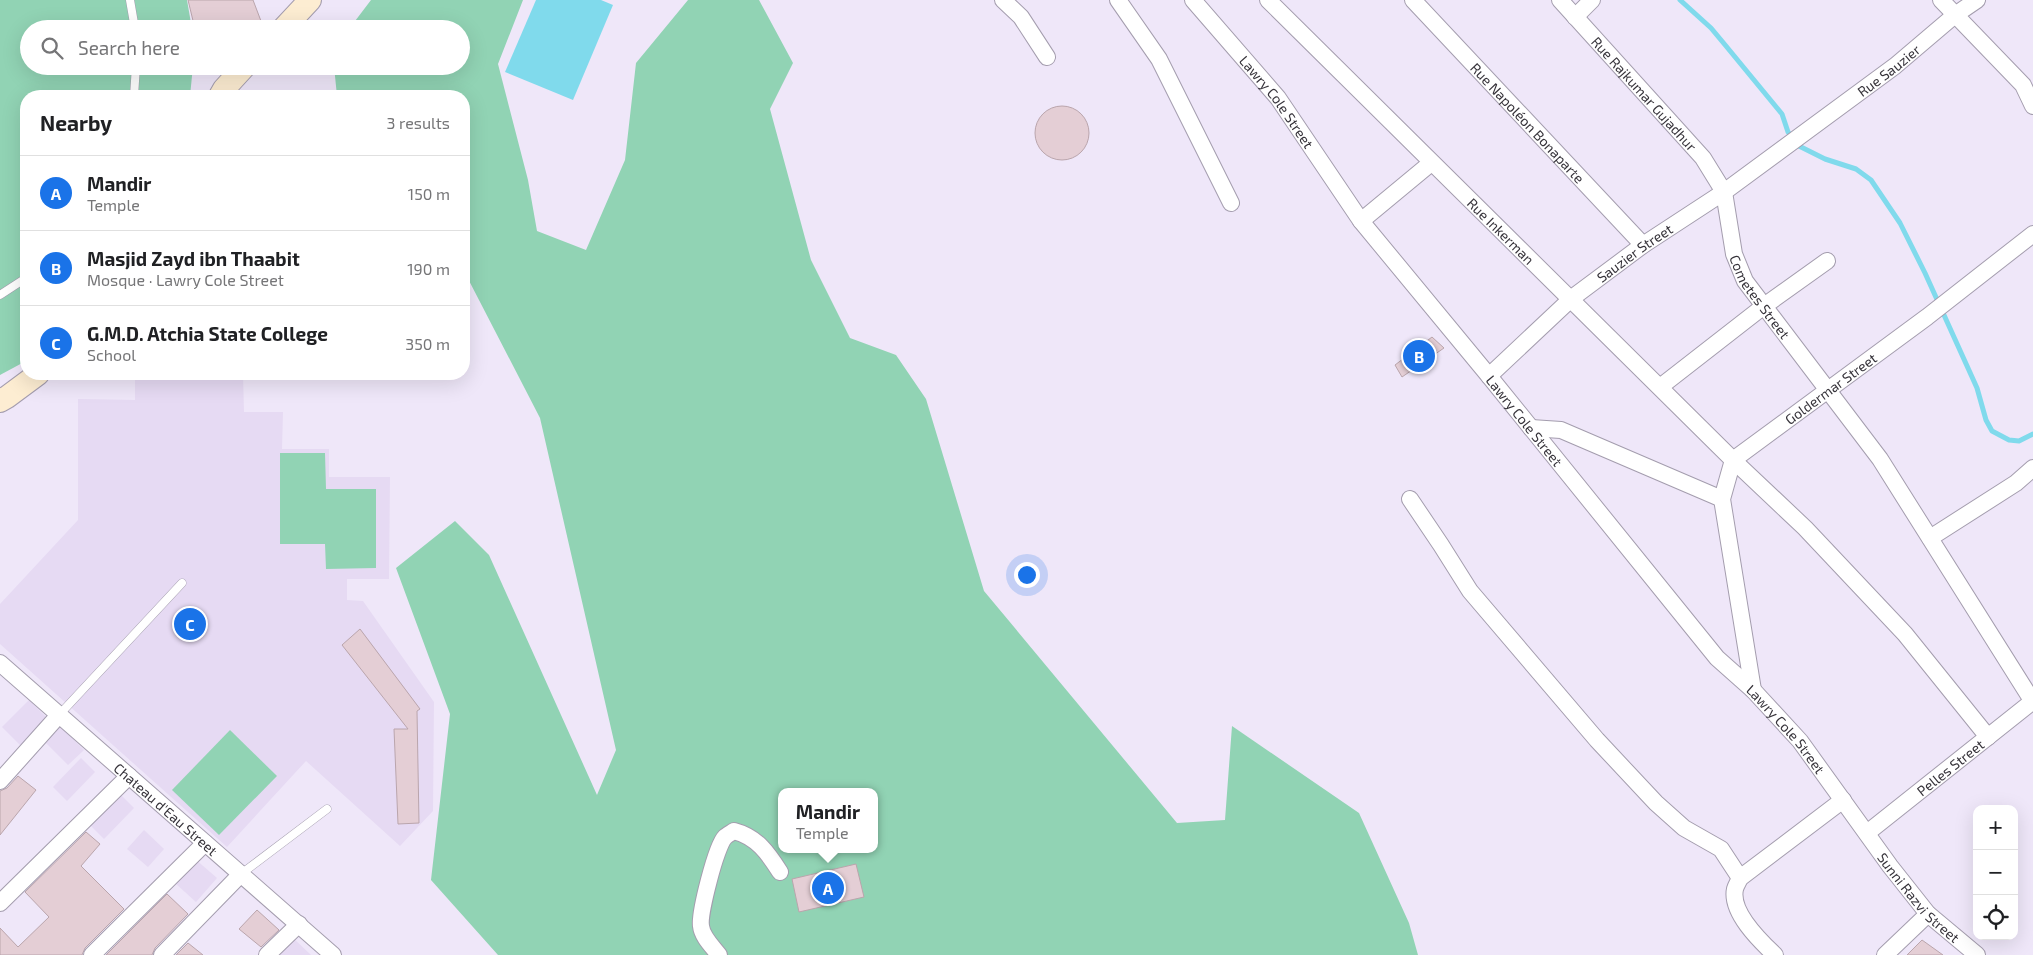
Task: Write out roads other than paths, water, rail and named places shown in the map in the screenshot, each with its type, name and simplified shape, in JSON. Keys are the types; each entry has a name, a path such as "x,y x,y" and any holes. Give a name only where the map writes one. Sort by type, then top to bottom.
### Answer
{"main road":[{"path":"286,20 290,0"},
{"path":"291,20 310,0"},
{"path":"223,90 237,75"},
{"path":"4,396 29,380"}],"street":[{"path":"1003,0 1021,17 1047,57"},
{"path":"1118,0 1159,59 1231,204"},
{"name":"Lawry Cole Street","path":"1194,0 1278,98 1360,221 1489,376 1717,658 1753,690 1800,741 1867,833"},
{"name":"Rue Inkerman","path":"1268,0 1431,163 1572,298 1733,460 1805,528 1906,634 1988,737"},
{"name":"Rue Napoléon Bonaparte","path":"1413,0 1643,245"},
{"name":"Rue Rajkumar Gujadhur","path":"1560,0 1702,158 1724,192"},
{"path":"1575,17 1592,0"},
{"path":"1941,0 2023,85 2033,106"},
{"name":"Rue Sauzier","path":"1794,140 1895,66 1955,15 1977,0"},
{"name":"Sauzier Street","path":"1489,376 1572,298 1643,245 1724,192 1794,140"},
{"path":"1360,221 1431,163"},
{"name":"Cometes Street","path":"1724,192 1728,229 1734,254 1745,281 1880,459 2033,701"},
{"name":"Goldermar Street","path":"1733,460 1927,317 2033,234"},
{"path":"1660,387 1764,306 1827,261"},
{"path":"1531,428 1562,430 1722,499"},
{"path":"1733,460 1722,499 1753,690"},
{"path":"1930,538 2016,483 2033,468"},
{"path":"1410,499 1470,591 1597,740 1656,802 1684,828 1721,849 1740,878"},
{"name":"Chateau d'Eau Street","path":"2,668 59,715 299,924 326,953"},
{"name":"Pelles Street","path":"1867,833 2033,701"},
{"path":"0,781 59,715"},
{"path":"0,903 129,776"},
{"path":"1775,955 1752,933 1737,906 1735,890 1740,878 1843,800"},
{"path":"719,955 705,937 701,926 702,912 717,852 724,837 734,831 746,834 766,850 780,872"},
{"name":"Sunni Razvi Street","path":"1867,833 1928,914 1978,955"},
{"path":"92,955 205,843"},
{"path":"162,955 241,874"},
{"path":"1885,955 1928,914"},
{"path":"267,955 299,924"}],"lane":[{"path":"130,0 133,20"},
{"path":"134,90 135,75"},
{"path":"0,295 20,282"},
{"path":"59,715 182,582"},
{"path":"241,874 327,809"}],"water":[{"path":"536,0 601,0 613,5 573,100 505,72"}],"waterway":[{"path":"1680,0 1711,28 1782,114 1788,132 1799,146 1825,159 1856,169 1871,180 1900,223 1925,273 1977,388 1986,420 1992,431 2009,440 2019,441 2033,434"}],"place":[{"name":"Masjid Zayd ibn Thaabit","path":"1419,356"},
{"name":"G.M.D. Atchia State College","path":"190,624"},
{"name":"Mandir","path":"828,888"}]}
